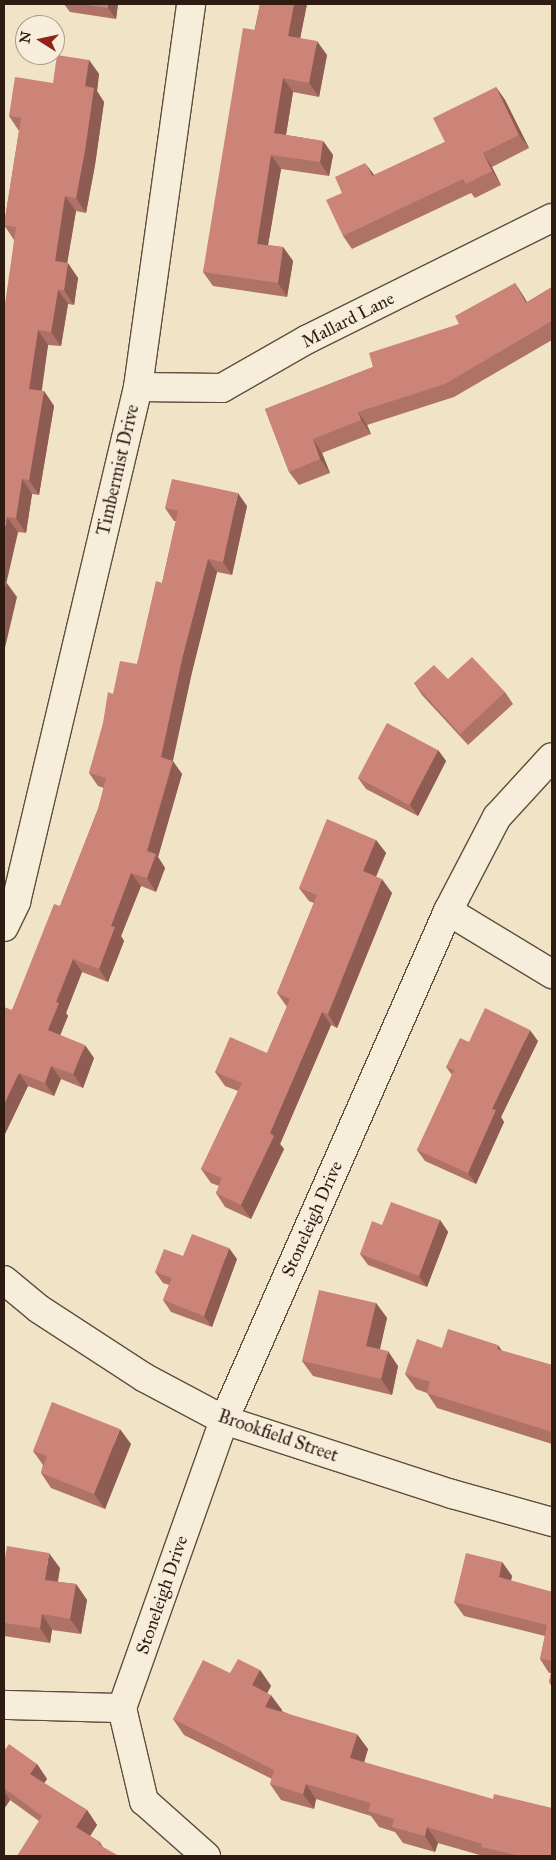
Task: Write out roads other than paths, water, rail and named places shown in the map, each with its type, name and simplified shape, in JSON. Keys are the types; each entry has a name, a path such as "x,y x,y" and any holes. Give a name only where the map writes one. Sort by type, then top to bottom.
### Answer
{"street":[{"name":"Timbermist Drive","path":"4,927 16,902 138,387 191,4"},
{"name":"Mallard Lane","path":"138,387 222,388 308,339 552,218"},
{"name":"Stoneleigh Drive","path":"122,1708 224,1420 448,912 497,816 552,757"},
{"path":"448,912 552,974"},
{"name":"Brookfield Street","path":"4,1280 39,1309 145,1378 224,1420 452,1494 552,1522"},
{"path":"4,1705 122,1708 144,1801 206,1856"}]}
